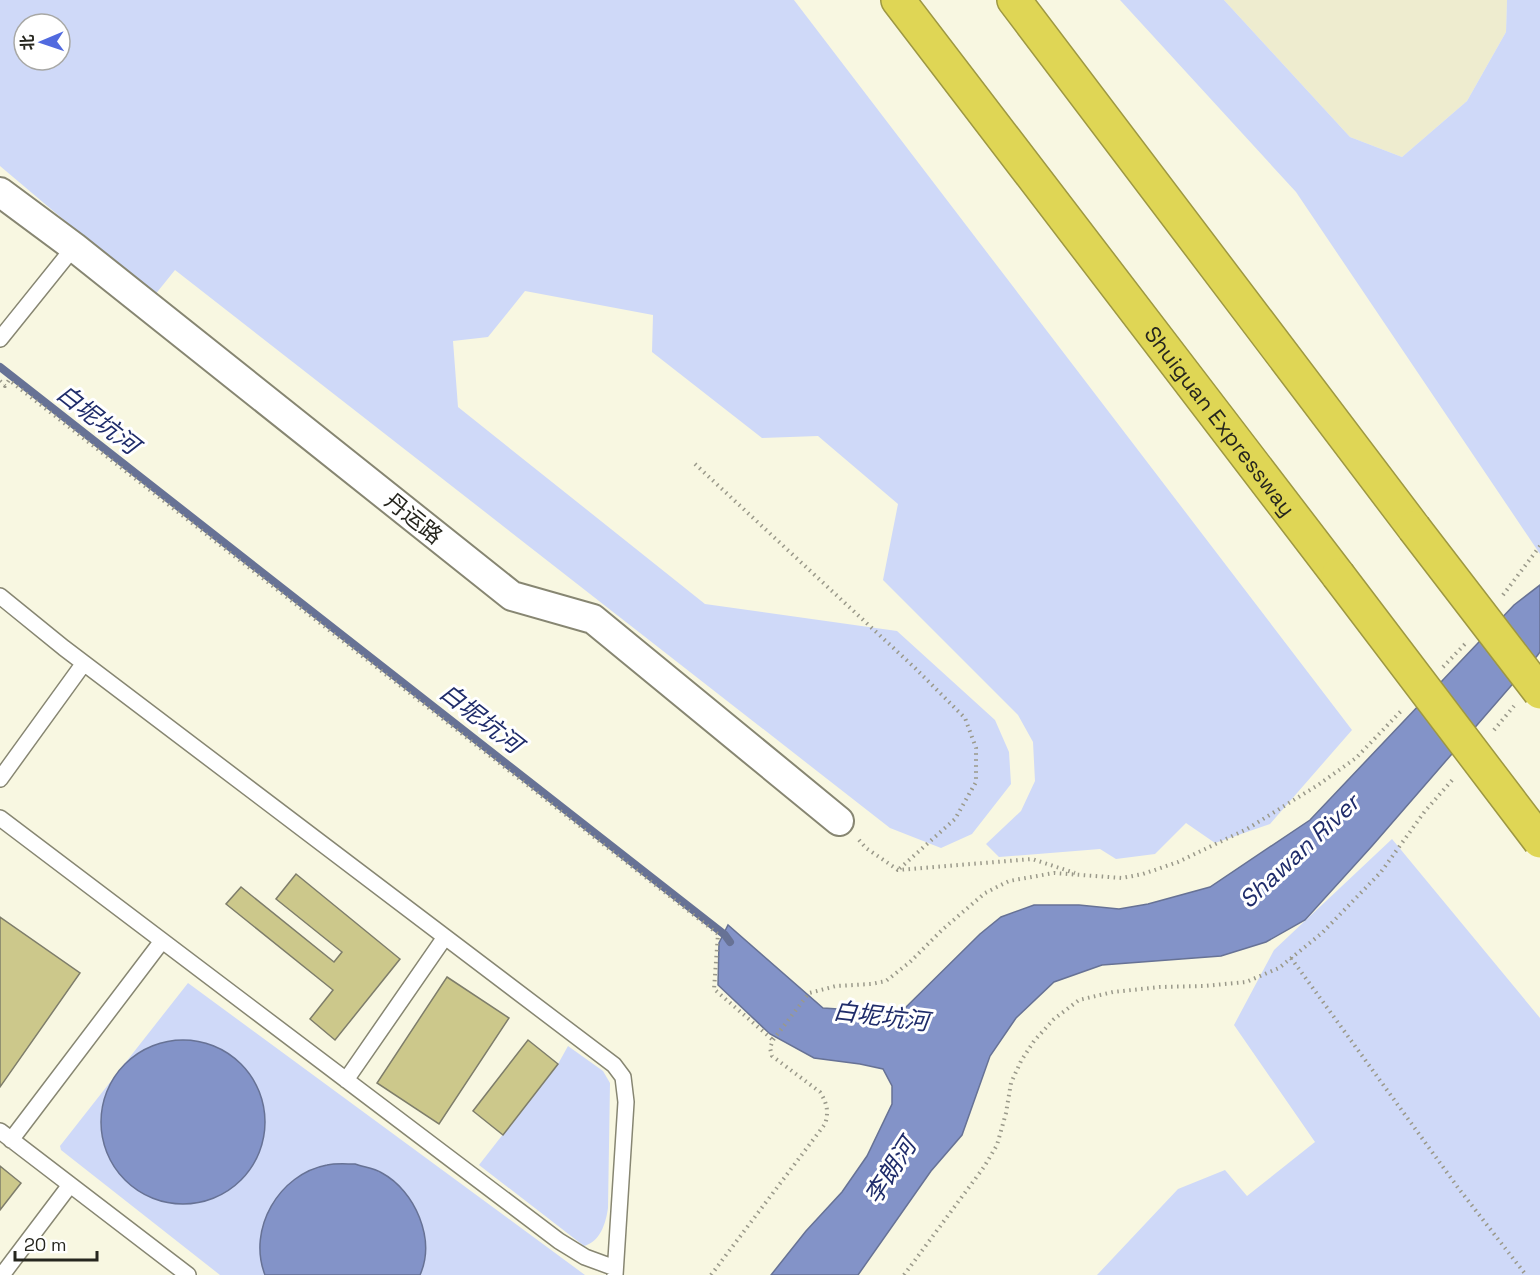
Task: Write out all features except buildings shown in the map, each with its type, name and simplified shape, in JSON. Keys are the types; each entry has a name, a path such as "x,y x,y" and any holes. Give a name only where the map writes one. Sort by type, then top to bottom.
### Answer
{"highway":[{"name":"Shuiguan Expressway","path":"898,0 1540,841"},
{"path":"1014,0 1414,528 1529,697"}],"street":[{"name":"丹运路","path":"0,192 74,247 512,596 593,619 839,820"}],"lane":[{"path":"0,339 74,247"},
{"path":"0,596 84,663 614,1065 623,1077 626,1102 615,1271 585,1257 559,1240 0,818"},
{"path":"0,779 84,663"},
{"path":"346,1080 445,938"},
{"path":"162,940 6,1135 188,1275"},
{"path":"2,1275 70,1185"}],"path":[{"path":"0,381 5,386 9,380 718,934 714,990 772,1040"},
{"path":"695,464 915,668 965,718 976,748 976,782 955,819 898,870"},
{"path":"1499,600 1540,546"},
{"path":"1438,673 1470,639"},
{"path":"1490,735 1529,697"},
{"path":"711,1275 828,1116 824,1098 820,1092 772,1056 770,1048 772,1040 808,993 836,986 886,981 985,893 1010,881 1054,873 1122,878 1143,874 1178,862 1247,829 1318,785 1356,758 1405,707"},
{"path":"904,1275 984,1167 997,1145 1011,1083 1034,1041 1054,1019 1079,1000 1113,992 1246,982 1279,968 1322,933 1381,872 1425,811 1454,778"},
{"path":"839,820 866,848 898,870 1032,859 1080,874"},
{"path":"1291,958 1459,1190 1526,1275"}],"shaded area":[{"path":"0,0 794,0 1352,730 1270,824 1215,843 1186,823 1155,854 1116,859 1100,849 999,857 986,844 1021,811 1035,781 1033,742 1018,715 883,580 898,504 818,436 762,438 652,352 653,315 525,291 488,337 453,341 458,407 705,604 897,631 995,720 1009,752 1011,784 972,834 941,848 890,828 175,270 154,296 0,166"},
{"path":"1120,0 1224,0 1350,137 1402,157 1467,101 1506,32 1507,0 1540,0 1540,554 1296,192"},
{"path":"1224,0 1507,0 1506,32 1467,101 1402,157 1350,137"},
{"path":"1392,839 1540,1018 1540,1275 1097,1275 1178,1189 1225,1170 1247,1196 1315,1142 1234,1025 1274,950"},
{"path":"188,983 585,1275 220,1275 61,1150 60,1146"},
{"path":"568,1046 603,1071 610,1083 608,1208 604,1226 598,1236 590,1244 584,1246 479,1165 558,1064"}],"water":[{"path":"1540,585 1540,652 1305,920 1266,942 1221,956 1102,965 1054,982 1016,1018 990,1056 962,1135 931,1171 858,1275 771,1275 806,1231 842,1192 867,1156 892,1104 892,1086 883,1069 814,1058 770,1034 718,985 719,943 728,925 823,1008 900,1013 980,934 1001,917 1034,905 1079,905 1119,909 1148,904 1210,887 1310,820 1514,605"},
{"path":"183,1040 199,1041 215,1046 229,1053 241,1064 252,1076 259,1090 264,1106 264,1138 259,1154 252,1168 241,1180 229,1191 215,1198 199,1203 183,1204 167,1203 151,1198 137,1191 125,1180 114,1168 107,1154 102,1138 101,1122 102,1106 107,1090 114,1076 125,1064 137,1053 151,1046 167,1041"},
{"path":"330,1164 355,1164 379,1171 394,1181 413,1204 424,1232 424,1261 420,1275 265,1275 260,1240 271,1206 282,1192 310,1170"}],"waterway":[{"name":"白坭坑河","path":"0,367 725,935 730,942"}],"water label":[{"name":"Shawan River","path":"1299,851"},
{"name":"李朗河","path":"890,1171"}]}
